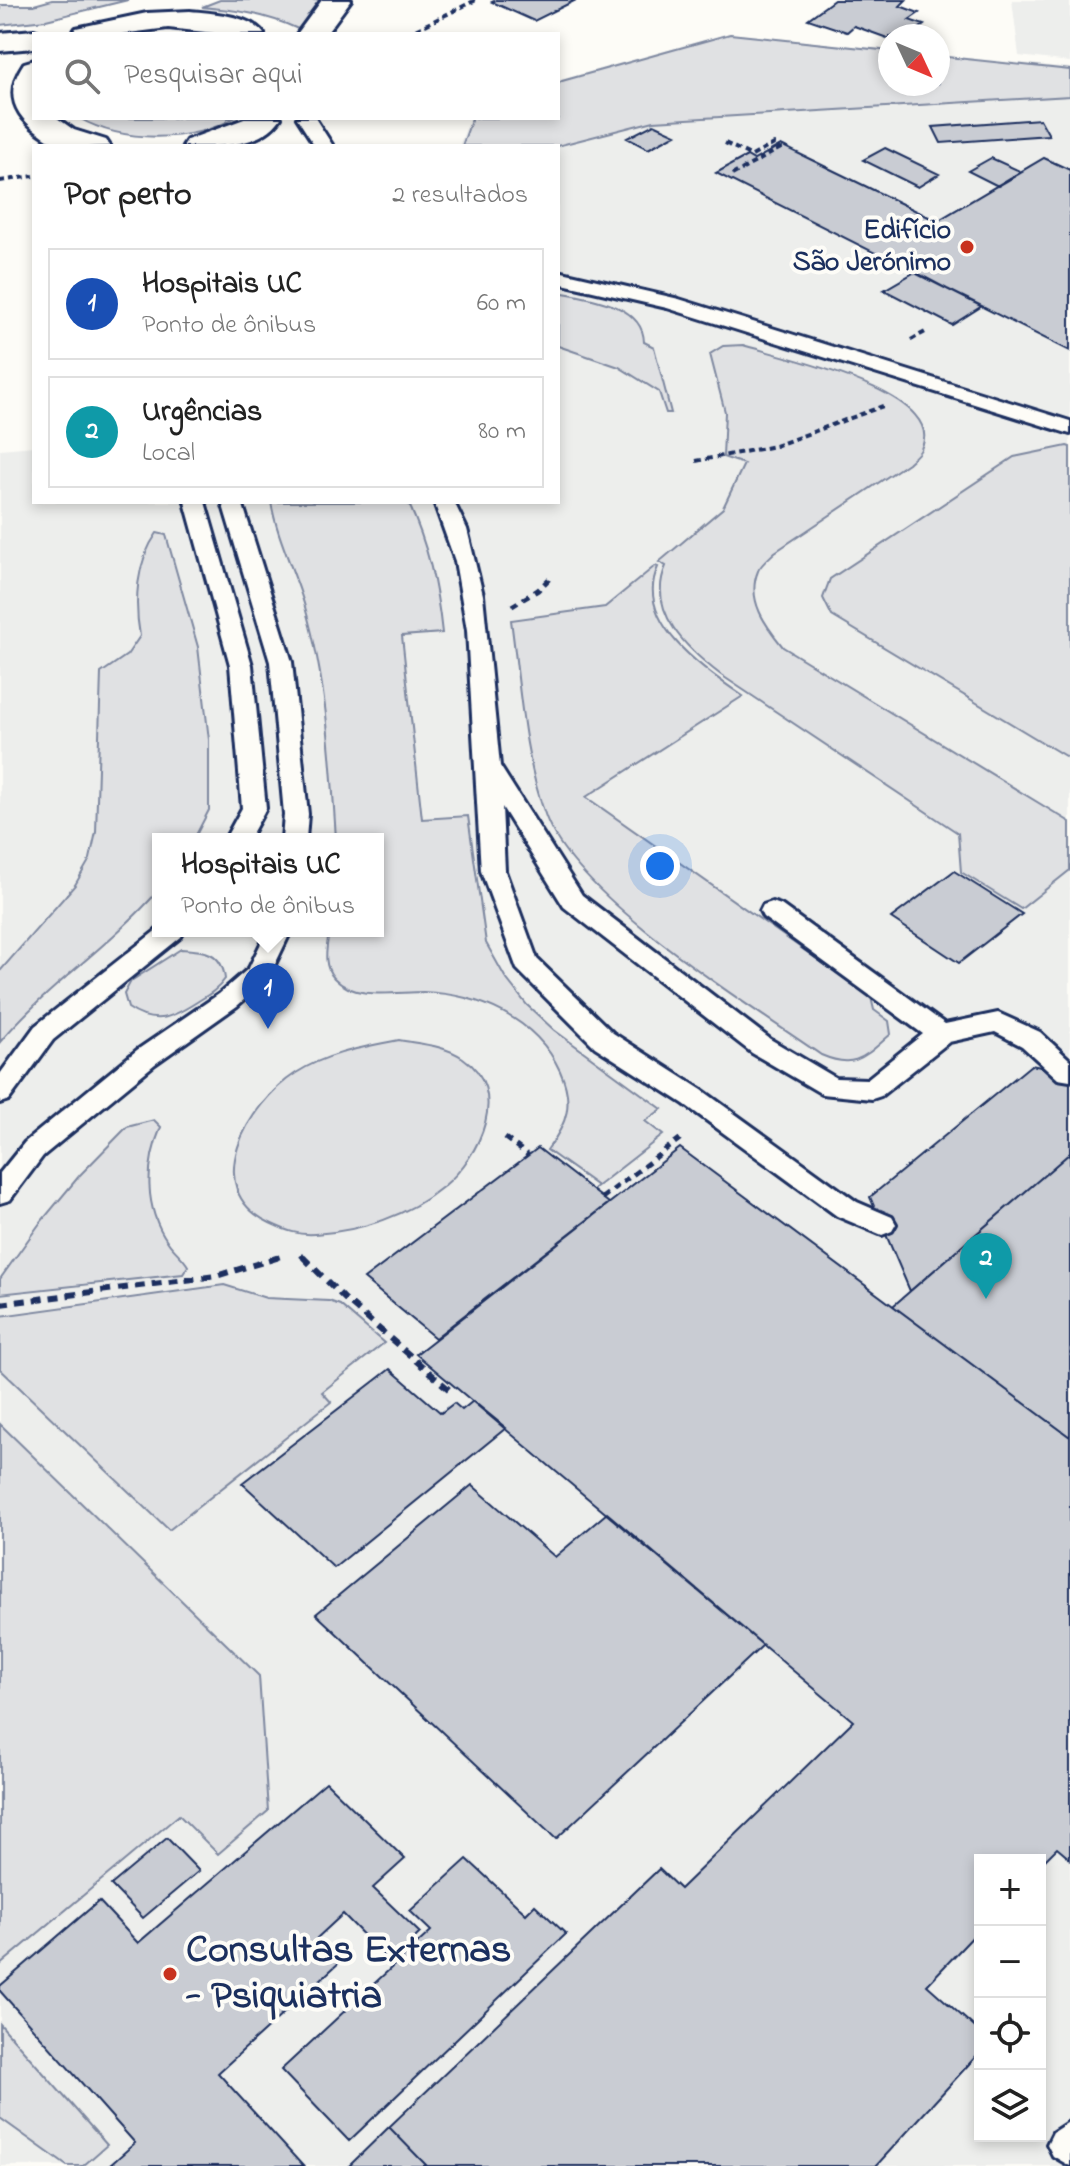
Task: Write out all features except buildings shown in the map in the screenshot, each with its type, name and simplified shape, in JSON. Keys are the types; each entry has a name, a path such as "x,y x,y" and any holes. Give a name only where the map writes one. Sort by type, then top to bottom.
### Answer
{"main road":[{"path":"94,32 130,23 190,0"},
{"path":"313,32 337,0"},
{"path":"130,23 170,20 210,23 243,32"},
{"path":"0,42 32,39"},
{"path":"32,73 25,88 32,112"},
{"path":"0,114 32,118"},
{"path":"42,120 86,144"},
{"path":"204,144 251,129 263,120"}],"lane":[{"path":"307,120 323,144"},
{"path":"560,277 672,303 924,385 1070,428"},
{"path":"196,504 241,665 254,808 240,833"},
{"path":"233,504 281,662 296,814 294,833"},
{"path":"445,504 465,561 476,628 493,871 526,963 604,1040 693,1097 847,1209 882,1224"},
{"path":"488,766 573,901 761,1046 831,1087 872,1089 941,1034 998,1022 1031,1039 1067,1072"},
{"path":"772,911 941,1034"},
{"path":"0,1093 44,1033 164,937"},
{"path":"0,1193 34,1149 146,1057 228,1000 259,973 276,937"},
{"path":"1070,2139 1065,2144 1070,2148"}],"path":[{"path":"411,32 476,0"},
{"path":"725,143 752,156 774,144 781,148 732,175"},
{"path":"0,181 32,176"},
{"path":"912,341 927,331"},
{"path":"696,461 775,446 879,408 924,385"},
{"path":"505,1138 528,1155"},
{"path":"602,1198 673,1144"},
{"path":"0,1304 216,1276 285,1255"},
{"path":"301,1255 346,1300 452,1392"}],"shaded area":[{"path":"52,0 128,0 46,20 0,25 0,5 34,5"},
{"path":"220,0 319,0 298,29 251,14 202,7"},
{"path":"1012,0 1070,0 1070,62 1019,56"},
{"path":"729,33 878,49 878,96 950,96 950,56 1070,68 1070,2166 0,2166 0,449 32,446 32,504 560,504 560,144 460,144 469,120 560,120 560,80"},
{"path":"730,34 878,50 878,96 950,96 950,57 1070,70 1070,96 654,121 560,145 463,144 471,120 560,120 560,82"},
{"path":"83,120 230,120 197,132 156,137 136,136"},
{"path":"560,292 612,305 634,319 641,329 644,342 654,347 671,413 666,413 659,392 619,367 560,347"},
{"path":"743,345 822,368 887,394 910,410 923,429 921,449 908,463 765,561 755,582 756,602 764,621 783,647 1070,822 1070,870 1021,909 961,872 958,833 721,675 684,641 666,614 661,583 666,566 659,562 723,508 744,464 723,457 725,412 710,354 723,346"},
{"path":"1070,447 1070,759 832,616 823,598 830,579 1014,457"},
{"path":"271,504 409,504 431,566 442,633 402,636 422,819 468,816 486,943 505,977 527,1005 554,1030 662,1109 645,1121 663,1135 595,1188 596,1185 547,1150 564,1121 567,1093 560,1071 549,1052 521,1023 484,1004 444,994 364,993 343,985 330,973 326,956 328,937 384,937 384,833 336,833 327,722 318,664 305,607 277,529"},
{"path":"157,533 166,535 198,647 209,740 209,810 197,833 152,833 152,897 0,1042 0,971 75,885 90,859 96,832 101,673 127,655 140,636 138,583 150,544"},
{"path":"655,566 658,567 653,587 655,606 664,625 692,658 743,696 586,797 871,997 874,1010 889,1021 891,1034 874,1049 852,1061 821,1055 668,948 592,882 564,849 546,817 527,745 511,620 605,607"},
{"path":"181,949 198,950 216,958 225,979 220,986 191,1006 165,1018 147,1017 128,1008 124,994 131,981"},
{"path":"399,1040 456,1054 477,1072 485,1088 488,1105 485,1123 469,1158 457,1173 415,1206 383,1220 350,1229 297,1233 270,1223 248,1208 237,1190 234,1169 238,1147 248,1125 278,1087 320,1060"},
{"path":"154,1120 161,1127 152,1156 151,1201 160,1229 188,1266 183,1274 0,1294 0,1279 40,1223 80,1175 127,1127"},
{"path":"224,1285 266,1298 329,1301 340,1305 384,1343 322,1392 331,1402 169,1530 0,1369 0,1316"},
{"path":"0,1424 259,1676 268,1811 218,1854 179,1815 0,1965"},
{"path":"0,2024 107,2145 83,2166 67,2166 0,2118"}],"place":[{"name":"Edifício São Jerónimo","path":"967,247"},
{"name":"Hospitais UC","path":"268,1029"},
{"name":"Urgências","path":"986,1299"},
{"name":"Consultas Externas - Psiquiatria","path":"170,1974"}]}
